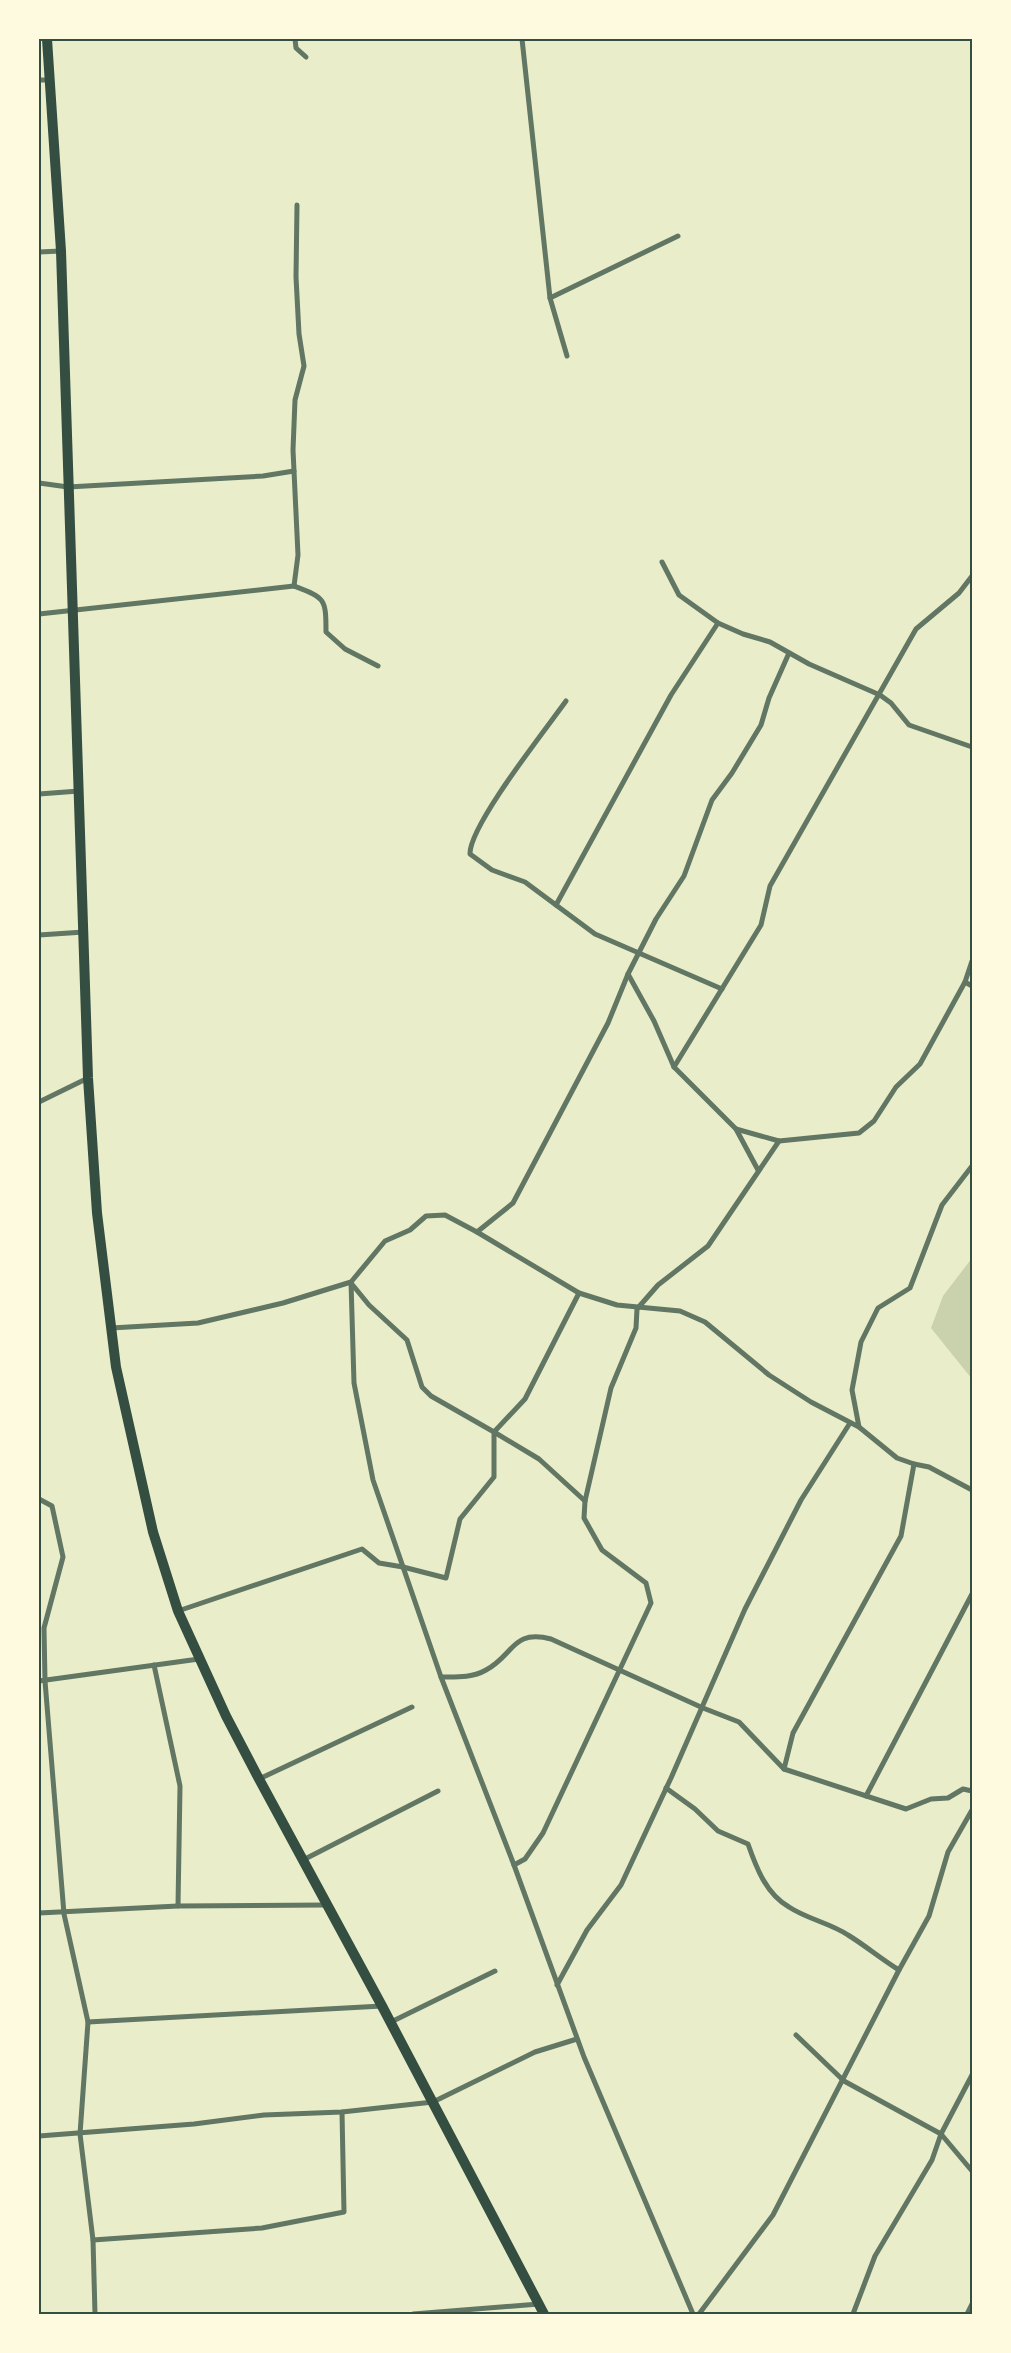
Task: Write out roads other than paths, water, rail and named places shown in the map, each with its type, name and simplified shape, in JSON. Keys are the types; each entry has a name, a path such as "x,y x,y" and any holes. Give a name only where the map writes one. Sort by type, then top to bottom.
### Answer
{"highway":[{"path":"47,39 44,80 61,251 85,932 88,1078 97,1213 116,1367 153,1532 178,1611 199,1659 259,1779 391,2022 544,2314"}],"street":[{"path":"295,39 296,48 306,57"},
{"path":"522,39 550,298 566,356"},
{"path":"294,586 298,555 294,471 295,400 304,366 299,334 296,283 297,205"},
{"path":"550,298 678,236"},
{"path":"39,252 61,251"},
{"path":"39,483 68,487 263,476 294,471"},
{"path":"662,562 679,595 718,622 750,637 770,642 809,664 880,695 891,703 909,725 972,747"},
{"path":"674,1068 761,926 770,886 916,629 959,593 972,576"},
{"path":"39,614 294,586 318,595 326,606 326,632 346,649 378,666"},
{"path":"556,905 671,696 718,622"},
{"path":"477,1232 513,1203 608,1023 628,974 656,919 684,876 712,800 732,773 761,725 769,698 789,653"},
{"path":"566,701 488,811 470,846 470,854 492,870 525,882 595,934 722,989"},
{"path":"39,794 80,791"},
{"path":"39,935 85,932"},
{"path":"736,1129 779,1140 859,1132 874,1121 896,1087 920,1064 965,982 972,961"},
{"path":"628,974 654,1021 674,1068 736,1129 758,1170"},
{"path":"965,982 972,986"},
{"path":"39,1102 88,1078"},
{"path":"514,1865 525,1859 543,1833 651,1603 646,1583 602,1550 584,1518 585,1502 611,1388 636,1328 637,1308 658,1285 708,1246 779,1140"},
{"path":"859,1427 852,1390 861,1342 878,1308 910,1288 942,1205 972,1166"},
{"path":"111,1328 198,1323 283,1303 351,1282 384,1241 410,1230 426,1216 446,1215 579,1293 617,1305 680,1311 705,1322 769,1375 811,1402 859,1427 897,1458 914,1464 930,1466 972,1490"},
{"path":"351,1282 369,1305 407,1340 422,1386 431,1396 539,1459 585,1502"},
{"path":"351,1282 354,1383 373,1480 441,1676 514,1865 577,2039 598,2093 693,2314"},
{"path":"178,1611 362,1549 379,1563 446,1578 460,1520 494,1477 494,1432 525,1399 579,1293"},
{"path":"557,1985 587,1930 621,1885 703,1708 745,1609 793,1516 850,1423"},
{"path":"784,1769 792,1732 901,1536 914,1464"},
{"path":"39,1499 52,1506 63,1557 44,1628 45,1681 64,1914 88,2022 80,2134 93,2240 95,2314"},
{"path":"866,1796 972,1594"},
{"path":"441,1676 464,1678 486,1671 522,1638 537,1636 550,1639 703,1708 739,1722 784,1769 906,1809 931,1799 948,1798 964,1789 972,1791"},
{"path":"39,1681 199,1659"},
{"path":"154,1665 180,1786 178,1906"},
{"path":"259,1779 412,1708"},
{"path":"666,1788 695,1809 718,1830 748,1844 755,1864 769,1890 788,1907 848,1935 899,1970"},
{"path":"302,1860 438,1792"},
{"path":"699,2314 773,2215 844,2081 899,1970 929,1916 948,1852 972,1810"},
{"path":"39,1913 64,1914 178,1906 326,1905"},
{"path":"391,2022 495,1971"},
{"path":"88,2022 382,2006"},
{"path":"796,2036 844,2081 941,2134 972,2171"},
{"path":"39,2136 194,2124 264,2115 342,2112 433,2102 535,2052 577,2039"},
{"path":"853,2314 875,2256 932,2160 941,2134 972,2076"},
{"path":"93,2240 262,2228 344,2212 342,2112"},
{"path":"412,2314 469,2312 540,2304"},
{"path":"967,2314 972,2304"}]}
